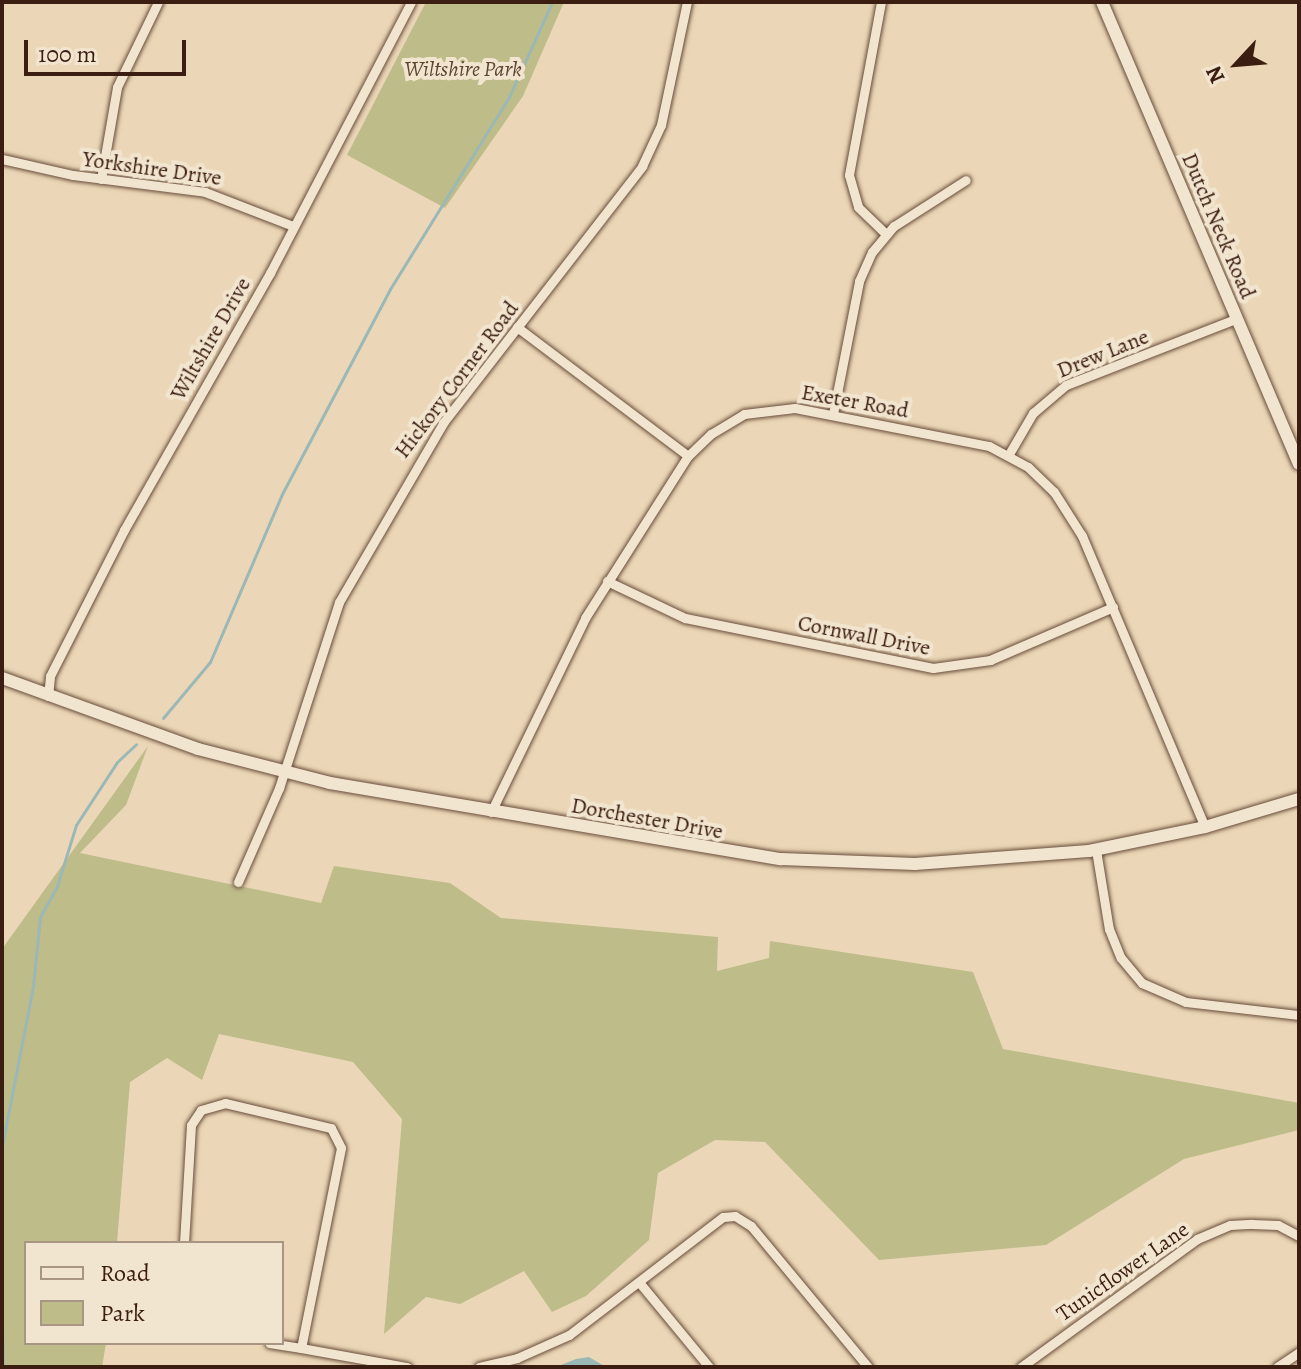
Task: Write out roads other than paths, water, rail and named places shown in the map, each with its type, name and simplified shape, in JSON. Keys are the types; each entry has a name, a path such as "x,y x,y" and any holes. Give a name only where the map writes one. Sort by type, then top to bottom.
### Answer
{"street":[{"path":"101,179 117,87 158,2"},
{"name":"Wiltshire Drive","path":"48,696 50,676 130,520 293,226 411,2"},
{"name":"Hickory Corner Road","path":"238,882 283,772 339,602 412,469 642,166 661,125 687,2"},
{"path":"881,2 849,175 858,207 885,233"},
{"name":"Dutch Neck Road","path":"1102,2 1299,464"},
{"name":"Yorkshire Drive","path":"2,159 101,179 221,195 293,226"},
{"path":"833,414 859,281 885,233 966,180"},
{"name":"Drew Lane","path":"1009,454 1033,413 1066,385 1235,319"},
{"path":"517,327 688,456"},
{"name":"Exeter Road","path":"491,813 607,581 688,456 711,434 744,414 795,408 1009,454 1065,505 1113,607 1205,827"},
{"name":"Cornwall Drive","path":"607,581 685,618 933,668 990,660 1113,607"},
{"name":"Dorchester Drive","path":"2,678 198,749 283,772 491,813 736,854 826,862 960,863 1096,850 1205,827 1299,799"},
{"path":"1096,850 1109,929 1121,958 1142,983 1186,1002 1299,1015"},
{"path":"184,1241 191,1125 201,1110 225,1103 331,1128 341,1148 301,1348"},
{"path":"479,1367 517,1358 569,1335 723,1217 742,1217 868,1367"},
{"name":"Tunicflower Lane","path":"1021,1367 1197,1239 1230,1225 1252,1224 1278,1225 1299,1236"},
{"path":"639,1282 709,1367"},
{"path":"282,1345 407,1367"},
{"path":"1277,1367 1299,1352"}],"water":[{"path":"589,1357 606,1367 556,1367 576,1359"}],"waterway":[{"path":"163,718 210,662 282,494 390,289 509,97 552,2"},
{"path":"2,1146 33,986 40,917 57,886 76,825 117,762 136,744"},
{"path":"2,1275 2,1281"},
{"path":"2,1324 3,1367"}],"park label":[{"name":"Wiltshire Park","path":"463,70"}]}
